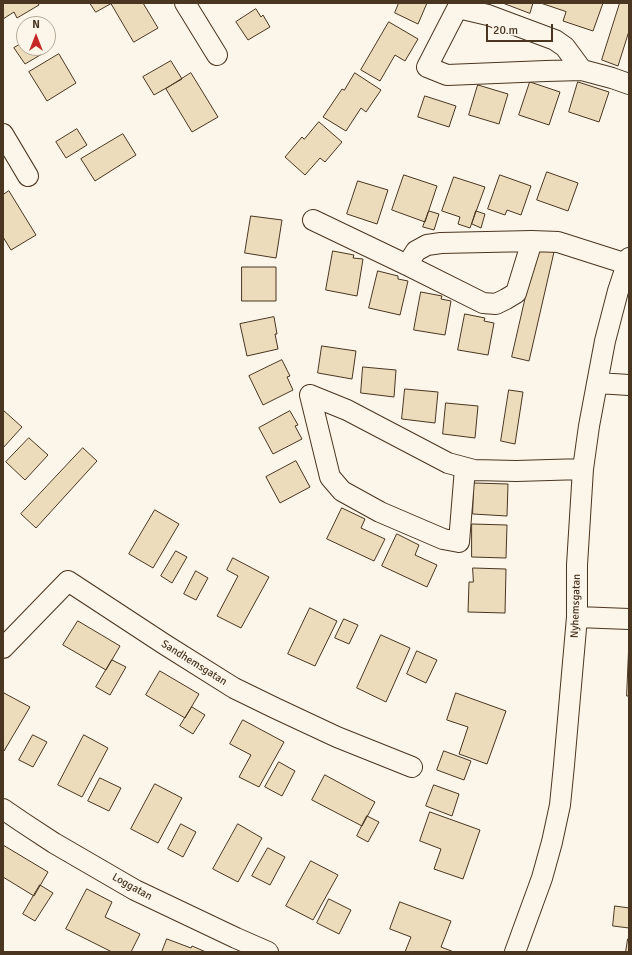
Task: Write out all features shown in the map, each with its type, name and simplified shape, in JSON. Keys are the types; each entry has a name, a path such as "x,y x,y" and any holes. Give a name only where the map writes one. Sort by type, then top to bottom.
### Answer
{"street":[{"path":"186,3 217,55"},
{"path":"582,70 565,47 555,40 459,5 427,67 447,75 582,70 629,84"},
{"path":"3,134 28,176"},
{"path":"313,220 483,303 496,304 506,300 516,293 532,241"},
{"path":"407,265 416,251 427,245 441,243 532,241 558,242 628,261"},
{"name":"Nyhemsgatan","path":"515,952 542,878 560,806 577,616 577,565 583,469 589,426 607,334 618,291 628,261"},
{"path":"597,383 629,385"},
{"path":"465,468 460,542 443,539 380,512 342,491 330,477 310,395 347,410 448,463 465,468 474,470 516,471 583,469"},
{"name":"Sandhemsgatan","path":"3,648 68,581 182,656 234,688 337,737 412,767"},
{"path":"577,616 629,619"},
{"name":"Loggatan","path":"3,809 54,843 135,890 268,952"}],"building":[{"path":"3,3 38,3 39,5 20,16 16,16 14,12 3,19"},
{"path":"90,3 112,3 96,12"},
{"path":"111,3 143,3 158,28 134,42"},
{"path":"399,3 427,3 418,24 395,13"},
{"path":"503,3 533,3 530,13"},
{"path":"541,3 603,3 593,31 563,21 566,12"},
{"path":"620,3 629,3 629,31 618,66 602,60"},
{"path":"256,9 261,17 263,15 270,27 248,40 236,22"},
{"path":"389,22 418,39 405,61 395,55 380,81 361,70"},
{"path":"59,54 76,83 47,101 29,72"},
{"path":"20,56 39,56 25,64"},
{"path":"171,61 182,79 154,95 143,77"},
{"path":"191,73 218,117 192,132 166,89"},
{"path":"355,73 381,90 366,112 361,108 346,131 323,117"},
{"path":"530,82 560,92 549,125 519,115"},
{"path":"578,82 609,92 599,122 569,112"},
{"path":"478,85 508,94 499,124 469,115"},
{"path":"425,96 456,106 449,127 418,117"},
{"path":"319,122 342,142 325,162 320,158 305,175 285,157 302,137 304,139"},
{"path":"77,129 87,145 66,158 56,142"},
{"path":"123,134 136,155 95,181 81,159"},
{"path":"547,172 578,183 568,211 537,200"},
{"path":"404,175 437,186 425,222 392,210"},
{"path":"500,175 531,186 521,215 507,210 505,215 488,209"},
{"path":"454,177 485,187 470,228 458,224 460,217 442,211"},
{"path":"358,181 388,190 377,224 347,214"},
{"path":"9,191 36,235 11,250 3,237 3,195"},
{"path":"429,211 439,214 434,230 423,227"},
{"path":"476,211 485,214 481,228 472,224"},
{"path":"251,216 282,220 276,258 245,253"},
{"path":"537,248 554,252 529,361 512,357"},
{"path":"333,251 354,255 353,258 363,259 357,296 326,290"},
{"path":"242,267 276,267 276,301 242,301"},
{"path":"378,271 398,276 398,279 408,281 400,315 369,308"},
{"path":"421,292 442,296 441,299 451,301 445,335 414,330"},
{"path":"465,314 485,318 484,321 494,323 488,355 458,350"},
{"path":"274,317 278,349 247,356 240,324"},
{"path":"322,346 356,351 352,379 318,373"},
{"path":"282,360 290,376 287,377 293,390 263,405 249,376"},
{"path":"363,367 396,370 394,397 361,393"},
{"path":"405,389 438,392 435,423 402,419"},
{"path":"509,390 523,392 515,444 501,441"},
{"path":"446,403 478,406 475,438 443,434"},
{"path":"3,410 22,427 3,448"},
{"path":"290,411 298,425 295,426 302,439 273,454 259,428"},
{"path":"29,438 48,455 25,480 6,462"},
{"path":"83,448 97,461 36,528 21,514"},
{"path":"296,461 310,487 280,503 266,477"},
{"path":"474,483 508,484 507,516 473,514"},
{"path":"342,508 365,519 361,528 385,539 374,561 327,539"},
{"path":"155,510 179,524 153,568 129,554"},
{"path":"472,524 507,525 506,558 472,557"},
{"path":"397,534 419,545 415,555 437,565 427,587 382,566"},
{"path":"176,551 187,557 172,583 161,576"},
{"path":"233,558 269,577 241,628 217,616 238,576 227,570"},
{"path":"473,568 506,569 505,613 468,612 469,582 473,582"},
{"path":"196,571 208,578 196,600 184,594"},
{"path":"310,608 337,621 315,666 288,654"},
{"path":"344,619 358,625 349,644 335,638"},
{"path":"78,621 120,646 106,670 63,645"},
{"path":"381,635 410,648 386,702 357,688"},
{"path":"629,641 629,696 627,696"},
{"path":"417,651 437,660 426,683 407,674"},
{"path":"112,660 126,667 110,695 96,687"},
{"path":"160,671 199,694 185,718 146,695"},
{"path":"4,693 30,707 3,751 3,695"},
{"path":"456,693 506,711 487,764 459,754 468,727 447,720"},
{"path":"192,707 205,715 193,734 180,726"},
{"path":"243,720 284,742 259,787 239,777 251,755 230,744"},
{"path":"33,735 47,742 33,767 19,760"},
{"path":"84,735 108,748 82,797 58,785"},
{"path":"444,751 471,761 464,780 437,770"},
{"path":"279,762 295,771 282,796 265,787"},
{"path":"325,775 375,802 362,826 312,800"},
{"path":"100,778 121,788 109,811 88,801"},
{"path":"155,784 182,798 158,843 131,829"},
{"path":"434,785 459,794 452,816 426,806"},
{"path":"430,812 480,830 463,879 434,869 441,849 420,841"},
{"path":"367,816 379,822 368,842 357,836"},
{"path":"181,824 196,832 183,857 168,849"},
{"path":"238,824 262,838 238,882 213,869"},
{"path":"3,845 48,872 34,896 3,877"},
{"path":"268,848 285,857 270,885 252,876"},
{"path":"311,861 338,875 313,920 286,906"},
{"path":"40,885 53,893 35,921 23,914"},
{"path":"87,889 112,902 105,917 140,934 131,952 112,952 66,929"},
{"path":"329,899 351,910 339,934 317,923"},
{"path":"400,902 451,921 441,947 454,952 405,952 411,937 390,929"},
{"path":"615,906 629,908 629,928 613,926"},
{"path":"167,939 191,948 192,946 206,952 162,952"},
{"path":"628,939 629,952 626,952"}]}
